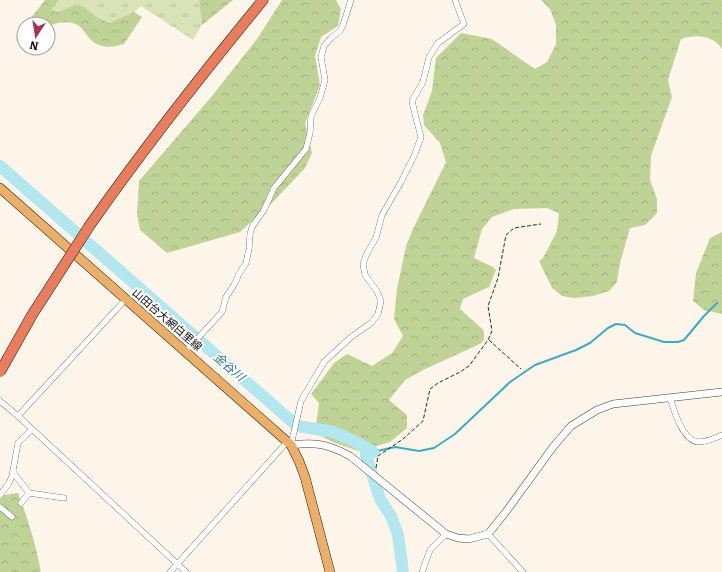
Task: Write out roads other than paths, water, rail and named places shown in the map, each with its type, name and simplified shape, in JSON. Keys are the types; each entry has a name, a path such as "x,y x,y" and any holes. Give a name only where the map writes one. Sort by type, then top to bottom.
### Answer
{"highway":[{"path":"0,372 36,308 90,225 154,138 218,55 263,0"}],"main road":[{"name":"山田台大網白里線","path":"0,188 289,444 299,461 305,477 330,572"}],"street":[{"path":"185,352 222,312 226,297 246,263 252,227 264,210 274,188 306,149 310,133 311,116 320,98 325,80 321,57 324,46 344,25 351,0"},
{"path":"170,572 289,444 301,401 324,362 351,337 371,324 378,314 381,301 378,291 365,275 363,264 367,253 376,238 382,215 415,154 421,137 412,101 423,82 429,57 438,43 464,24 455,0"},
{"path":"18,416 125,300"},
{"path":"289,444 317,443 337,449 350,456 446,534 458,538 469,539 488,534 553,447 571,426 591,413 613,404 722,392"},
{"path":"670,398 680,426 688,437 696,442 708,441 722,435"},
{"path":"0,401 186,572"},
{"path":"0,495 9,483 13,472 18,443 32,429"},
{"path":"13,472 29,492 64,498"},
{"path":"21,503 29,492"},
{"path":"0,507 12,517"},
{"path":"422,572 430,550 446,534"},
{"path":"488,534 523,572"}],"waterway":[{"name":"金谷川","path":"0,166 297,426 334,432 373,452"},
{"path":"373,452 395,447 419,451 434,448 455,434 510,382 535,365 576,350 590,343 608,328 616,324 625,325 635,333 664,342 678,342 684,340 717,303"},
{"name":"金谷川","path":"373,452 366,455 380,499 391,516 398,535 403,572"}]}
